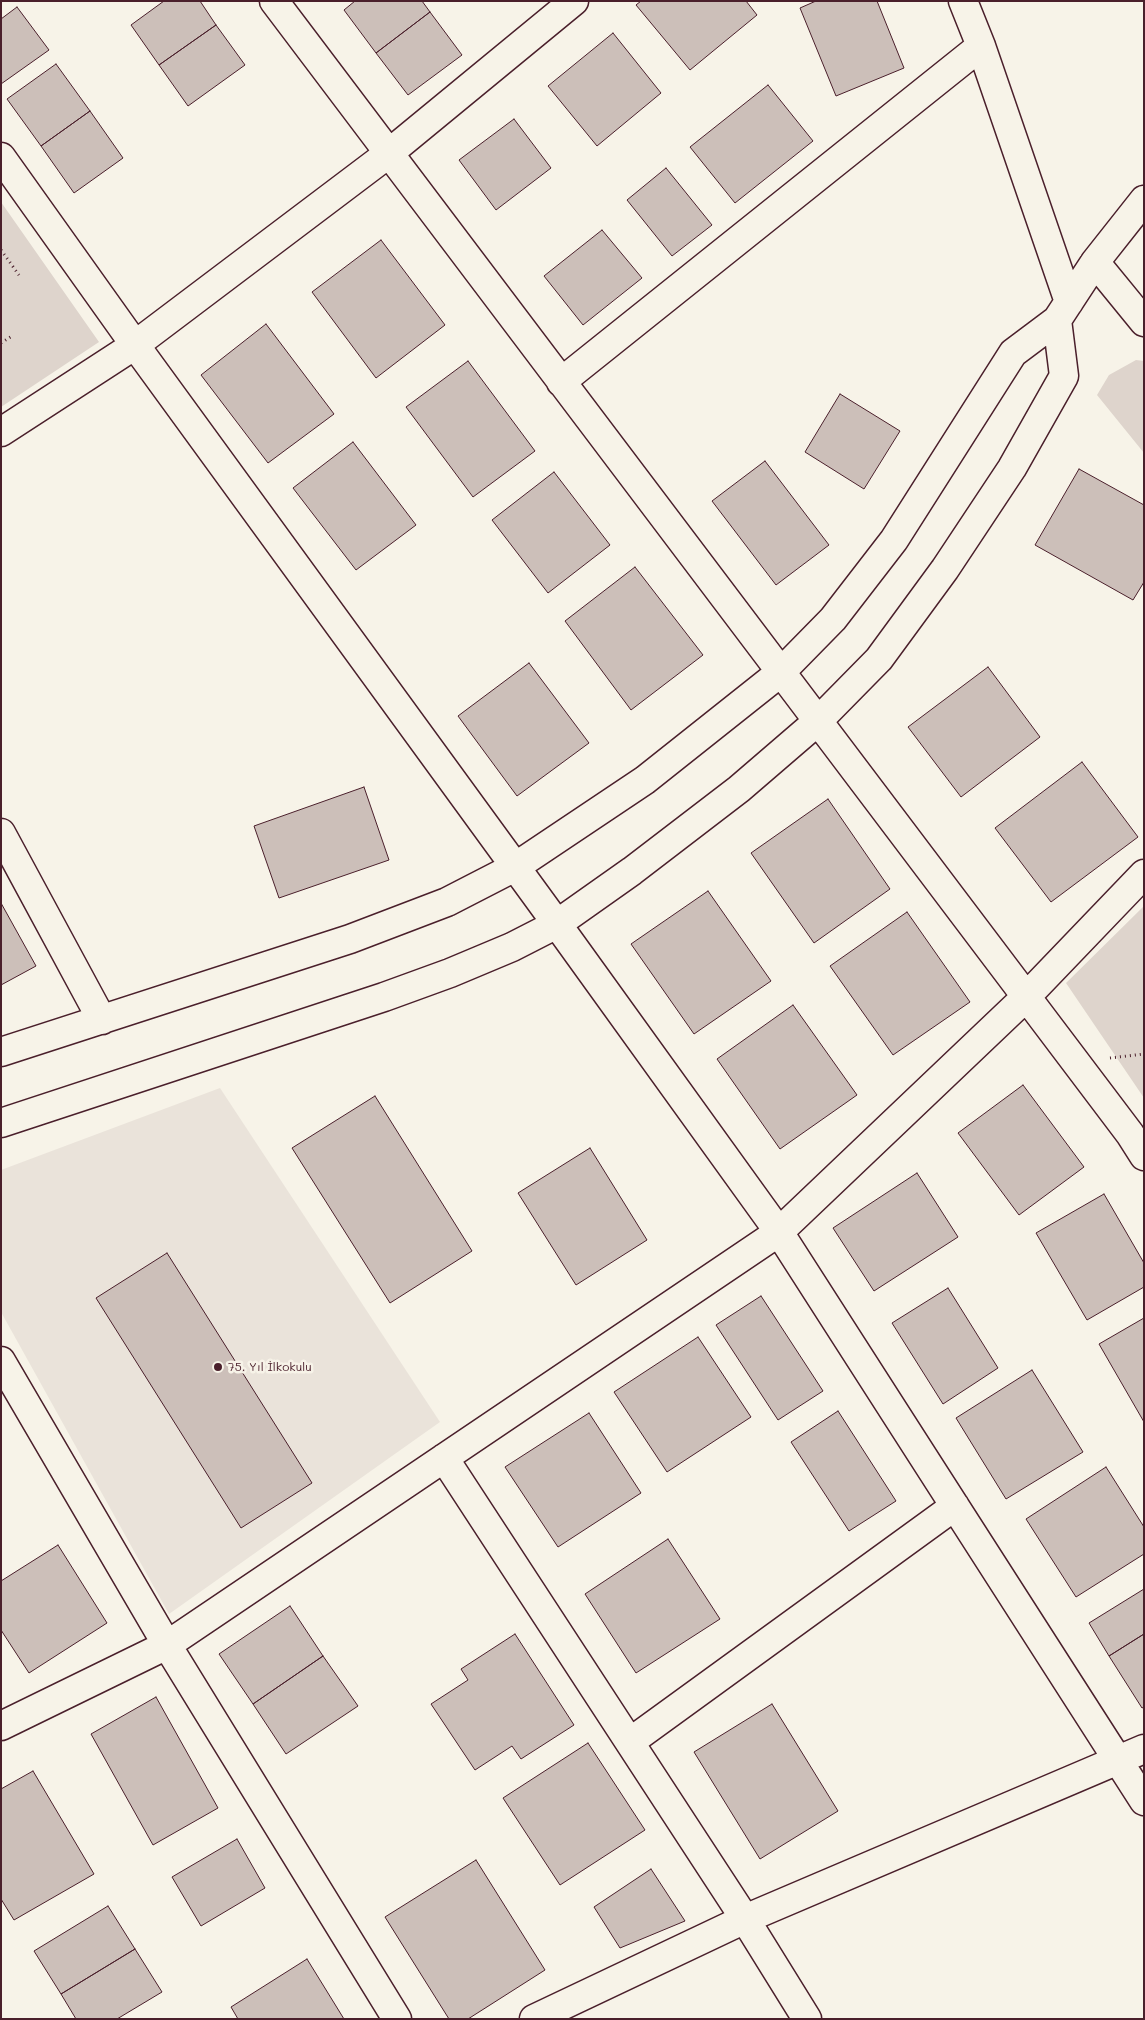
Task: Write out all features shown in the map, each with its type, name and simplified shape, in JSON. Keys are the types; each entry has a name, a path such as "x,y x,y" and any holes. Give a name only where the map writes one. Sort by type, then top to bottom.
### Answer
{"street":[{"path":"274,1 1130,1134 1144,1156"},
{"path":"1,432 135,345 388,154 574,1"},
{"path":"1,1123 384,997 512,948 557,924 632,871 738,789 818,721 879,659 945,570 1012,468 1064,376 1063,311 981,46 963,1"},
{"path":"561,382 981,46"},
{"path":"1,157 135,345 516,867 779,1232 1144,1801"},
{"path":"1,1052 350,939 447,902 516,867 645,780 781,672 833,619 894,540 1012,353 1063,311 1095,262 1144,200"},
{"path":"1095,262 1144,322"},
{"path":"1,833 102,1020"},
{"path":"1,1726 167,1645 779,1232 1026,997 1144,874"},
{"path":"1,1361 167,1645 397,2019"},
{"path":"444,1458 745,1919 807,2019"},
{"path":"630,1742 955,1506"},
{"path":"534,2019 745,1919 1144,1749"}],"path":[{"path":"1,250 19,274"},
{"path":"1,343 12,336"}],"shaded area":[{"path":"1,202 99,342 1,407"},
{"path":"1136,360 1144,361 1144,453 1097,395 1109,375"},
{"path":"1144,906 1144,1098 1066,983"},
{"name":"75. Yıl İlkokulu","path":"220,1088 440,1422 169,1614 1,1312 1,1170"}],"building":[{"path":"164,1 200,1 216,25 159,65 131,25"},
{"path":"355,1 422,1 430,12 376,53 344,10"},
{"path":"641,1 746,1 757,15 690,70 636,5"},
{"path":"816,1 877,1 904,68 836,96 800,8"},
{"path":"17,7 49,50 1,84 1,19"},
{"path":"430,12 462,55 408,95 376,53"},
{"path":"216,25 245,65 188,106 159,65"},
{"path":"613,33 661,93 597,146 548,86"},
{"path":"56,64 90,111 41,146 7,99"},
{"path":"768,85 813,141 735,203 690,147"},
{"path":"90,111 123,158 74,193 41,146"},
{"path":"514,119 551,168 496,210 459,160"},
{"path":"666,168 712,225 672,256 627,200"},
{"path":"602,230 642,278 583,325 544,276"},
{"path":"381,240 445,325 376,378 312,292"},
{"path":"266,324 334,414 268,463 201,375"},
{"path":"468,361 535,451 473,497 406,407"},
{"path":"840,394 900,431 864,489 805,452"},
{"path":"353,442 416,525 356,570 293,488"},
{"path":"765,461 829,545 776,585 712,501"},
{"path":"1079,469 1144,505 1144,582 1133,600 1035,545"},
{"path":"554,472 610,545 548,593 492,520"},
{"path":"635,567 703,655 631,710 565,621"},
{"path":"529,663 589,743 517,796 458,716"},
{"path":"988,667 1040,737 961,797 908,727"},
{"path":"1082,762 1138,837 1051,902 995,828"},
{"path":"364,787 389,860 279,898 254,826"},
{"path":"828,799 890,889 814,943 751,853"},
{"path":"708,891 771,981 694,1034 631,944"},
{"path":"1,903 36,966 1,985"},
{"path":"907,912 970,1002 893,1055 830,966"},
{"path":"793,1005 857,1095 780,1149 717,1059"},
{"path":"1023,1085 1084,1167 1019,1215 958,1133"},
{"path":"375,1096 472,1251 390,1303 292,1148"},
{"path":"590,1148 647,1240 576,1285 518,1193"},
{"path":"917,1173 958,1237 874,1291 833,1228"},
{"path":"1104,1194 1144,1263 1144,1287 1087,1320 1036,1233"},
{"path":"167,1253 312,1483 241,1528 96,1298"},
{"path":"948,1288 998,1368 943,1404 892,1323"},
{"path":"761,1296 823,1391 778,1420 716,1325"},
{"path":"1144,1318 1144,1422 1099,1344"},
{"path":"698,1337 751,1417 667,1472 614,1392"},
{"path":"1032,1370 1083,1452 1006,1499 956,1418"},
{"path":"838,1411 896,1501 849,1531 791,1442"},
{"path":"589,1413 641,1493 558,1547 505,1467"},
{"path":"1106,1467 1144,1527 1144,1554 1076,1597 1026,1519"},
{"path":"668,1539 720,1619 636,1673 585,1594"},
{"path":"58,1545 107,1623 29,1673 1,1630 1,1581"},
{"path":"1144,1589 1144,1634 1109,1656 1089,1623"},
{"path":"290,1606 323,1656 253,1704 219,1654"},
{"path":"515,1634 574,1725 521,1759 512,1746 475,1770 431,1704 468,1680 461,1669"},
{"path":"1144,1634 1144,1707 1142,1708 1109,1656"},
{"path":"323,1656 358,1706 286,1754 253,1704"},
{"path":"156,1697 218,1808 153,1845 91,1734"},
{"path":"772,1704 838,1811 760,1859 694,1752"},
{"path":"588,1743 645,1830 560,1885 503,1798"},
{"path":"33,1771 94,1874 14,1920 1,1899 1,1789"},
{"path":"237,1839 265,1888 201,1926 172,1877"},
{"path":"476,1860 545,1970 468,2019 449,2019 385,1917"},
{"path":"651,1869 685,1921 620,1948 594,1907"},
{"path":"108,1906 135,1949 61,1994 34,1951"},
{"path":"135,1949 162,1992 117,2019 76,2019 61,1994"},
{"path":"307,1959 344,2019 238,2019 231,2007"}],"place":[{"name":"75. Yıl İlkokulu","path":"218,1367"}]}
